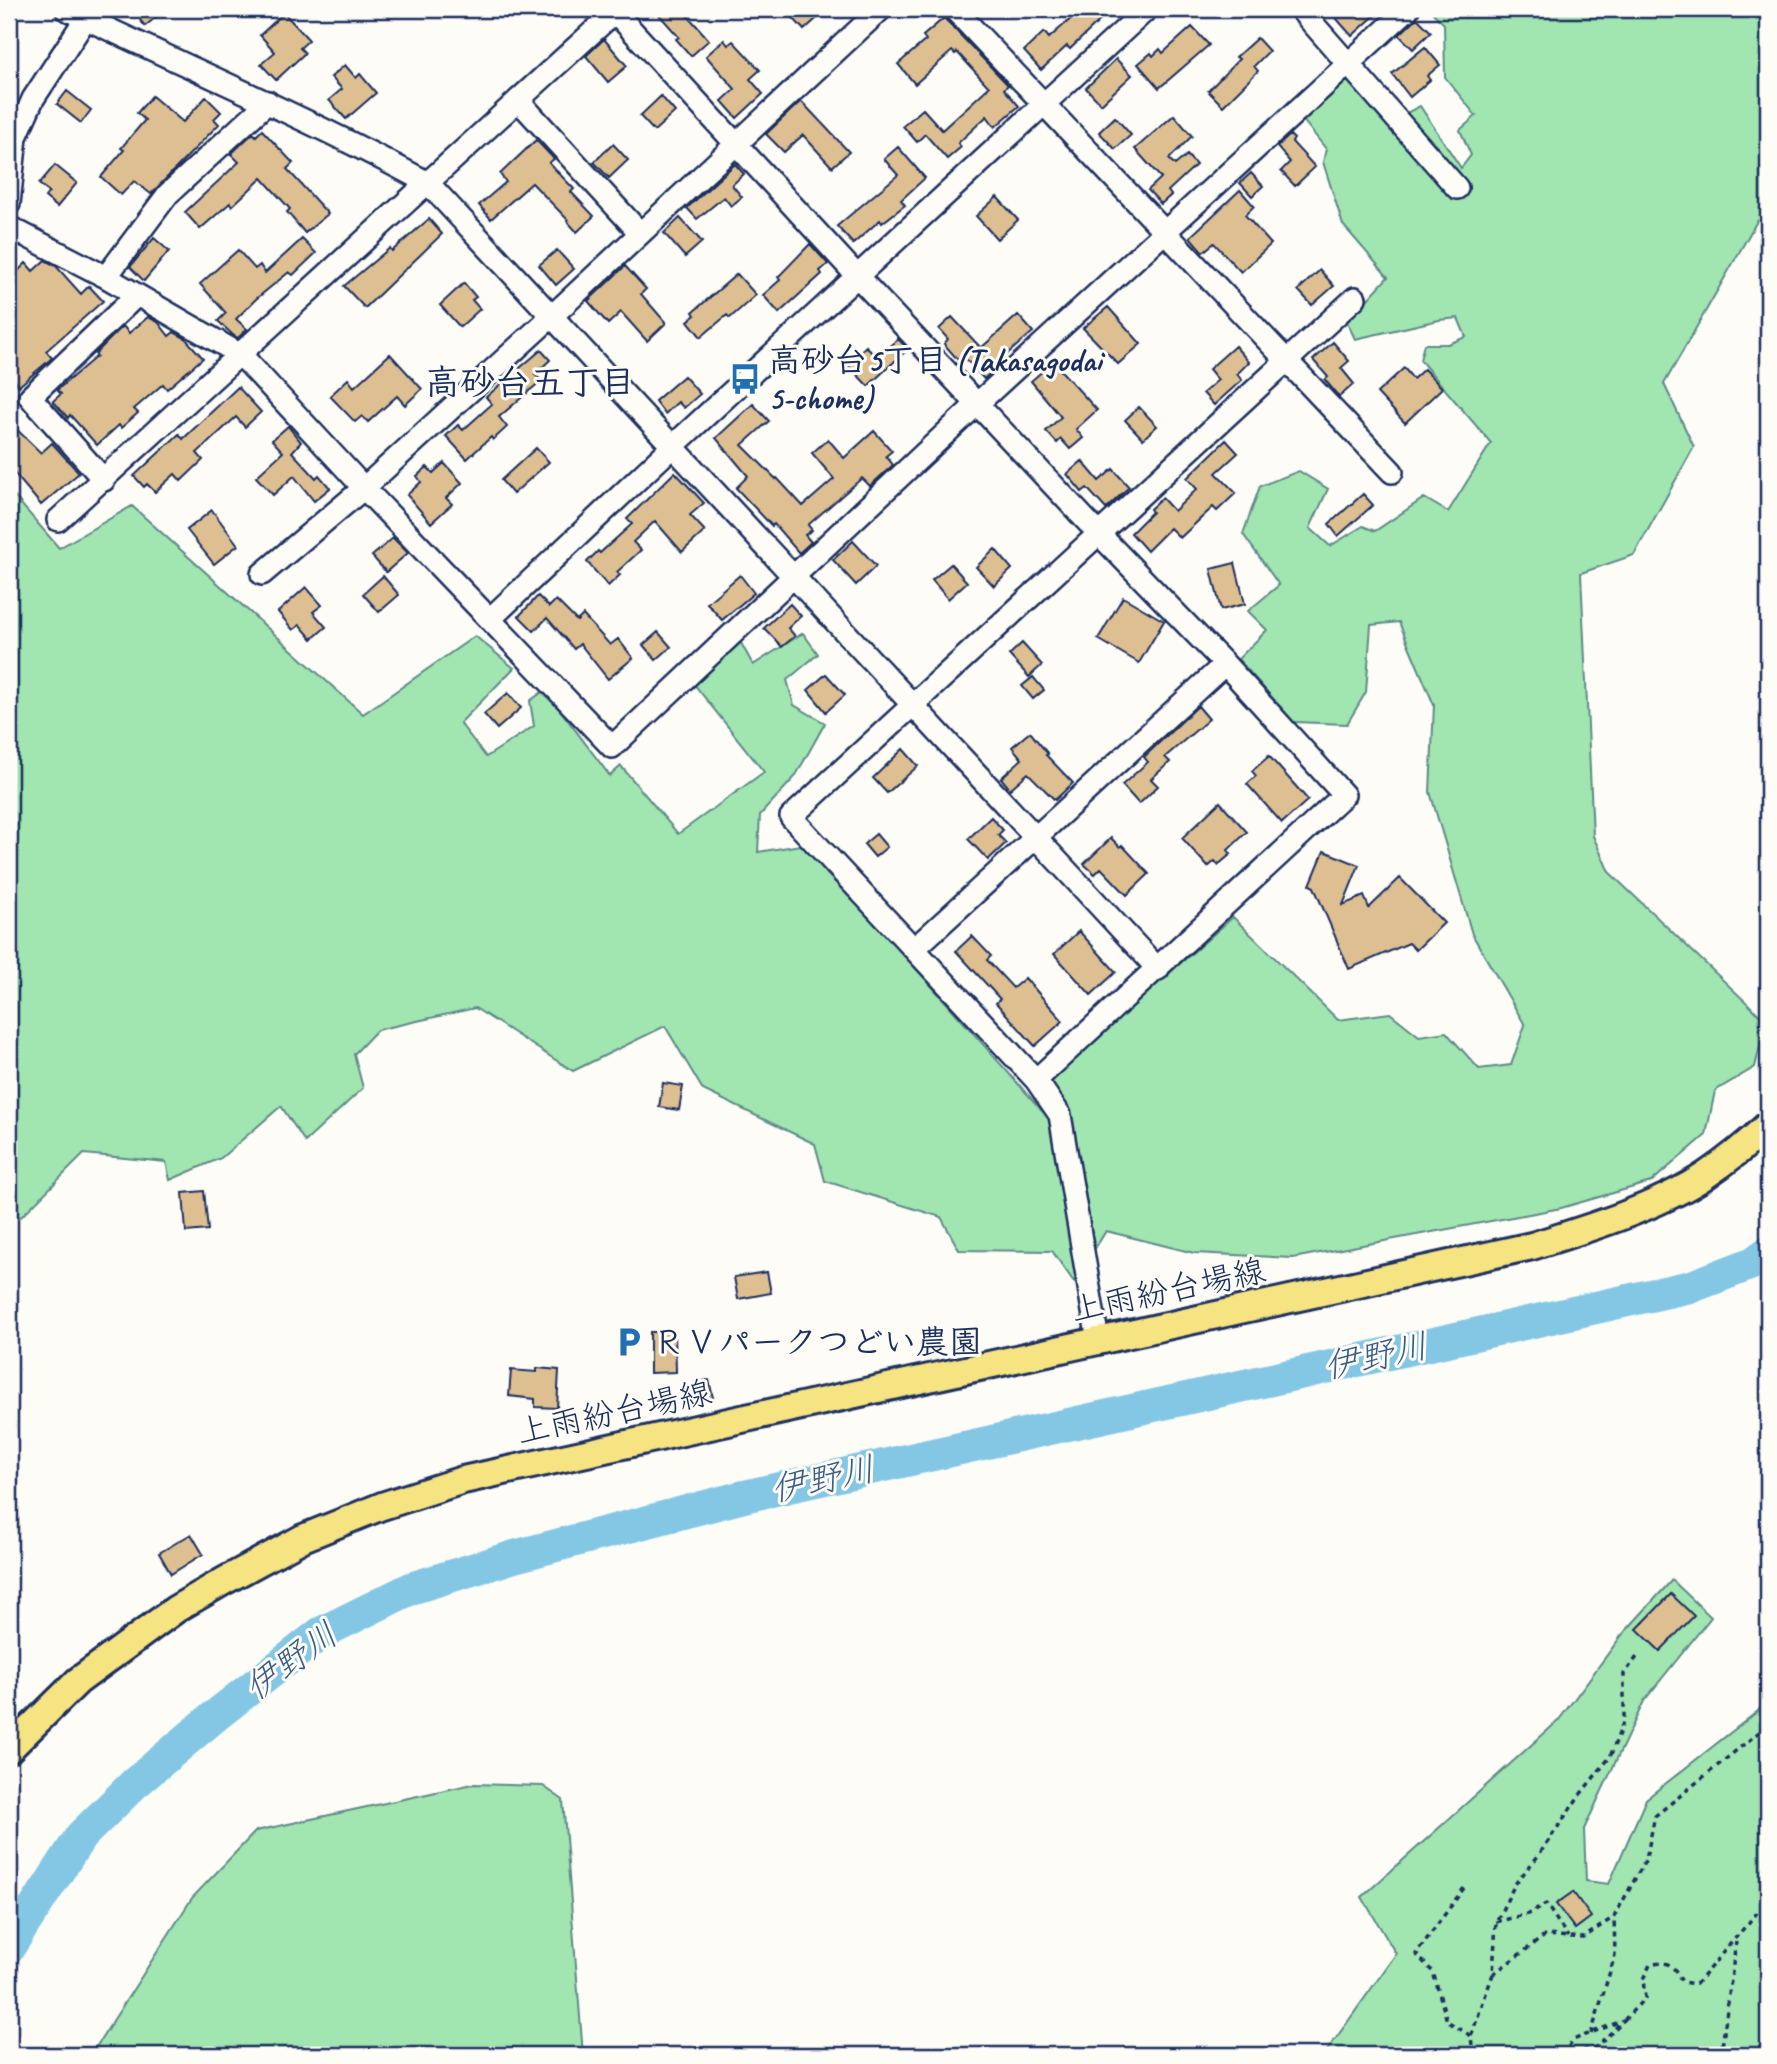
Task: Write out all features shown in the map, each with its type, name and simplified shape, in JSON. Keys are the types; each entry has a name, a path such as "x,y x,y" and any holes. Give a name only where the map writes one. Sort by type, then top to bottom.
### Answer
{"main road":[{"name":"上雨紛台場線","path":"9,1749 78,1681 176,1609 303,1538 382,1506 463,1480 1532,1246 1588,1228 1653,1202 1704,1176 1768,1125"}],"street":[{"path":"66,9 89,14 364,148 428,183 1158,969"},
{"path":"262,574 364,488 881,9"},
{"path":"954,9 1392,472"},
{"path":"490,619 673,446 1147,9"},
{"path":"1300,9 1350,62 1457,188"},
{"path":"9,227 106,277 241,355 612,747 977,404 1408,9"},
{"path":"58,520 617,10 736,145 1099,534 1225,664 1344,795 1036,1080"},
{"path":"9,203 16,137 33,99 89,14"},
{"path":"518,100 640,233"},
{"path":"106,277 168,194 268,102"},
{"path":"104,480 30,397 137,295"},
{"path":"1098,1341 1060,1115 1036,1080 791,817 1355,299"},
{"path":"914,949 1225,664"}],"path":[{"path":"1473,2055 1471,2036 1493,1974 1496,1922 1515,1884 1610,1757 1624,1720 1624,1674 1640,1653"},
{"path":"1493,1974 1546,1935 1583,1938 1614,1917 1646,1859 1655,1816 1768,1725"},
{"path":"1464,1888 1416,1954 1433,1972 1447,2021 1471,2036"},
{"path":"1575,2055 1578,2051 1596,2047 1645,1998 1643,1979 1650,1965 1662,1962 1674,1967 1682,1982 1696,1984 1768,1900"},
{"path":"1496,1922 1531,1913 1546,1904 1568,1937"},
{"path":"1591,2035 1615,1955 1614,1917"},
{"path":"1721,2055 1736,1940"},
{"path":"1563,2055 1573,2040 1624,2020"}],"green space":[{"path":"1429,9 1768,9 1768,225 1757,221 1664,384 1694,447 1634,555 1581,573 1593,836 1609,872 1766,1021 1755,1067 1715,1091 1706,1135 1651,1182 1561,1208 1293,1258 1194,1253 1106,1231 1074,1282 1052,1251 959,1250 941,1217 825,1181 815,1144 703,1090 665,1026 573,1071 475,1008 377,1030 354,1054 363,1088 305,1142 281,1106 221,1158 170,1180 166,1162 84,1154 21,1217 9,1214 9,490 59,548 132,506 363,714 475,636 514,668 460,723 486,757 534,726 530,701 545,690 610,776 621,766 678,834 764,772 694,684 740,641 753,665 803,633 818,654 787,680 794,705 825,723 795,777 760,815 758,852 806,844 826,873 881,929 1044,1113 1063,1100 1047,1081 1233,917 1338,1020 1390,1013 1419,1036 1446,1032 1479,1069 1511,1065 1525,1025 1472,934 1430,792 1434,705 1399,622 1371,625 1366,692 1347,724 1294,722 1238,659 1267,630 1248,611 1279,585 1243,534 1260,486 1299,471 1328,489 1310,528 1330,546 1363,526 1375,531 1424,498 1448,512 1491,443 1420,360 1424,344 1448,344 1466,337 1458,318 1355,339 1347,322 1388,277 1343,225 1323,162 1326,149 1303,120 1334,88 1351,79 1387,123 1420,106 1461,168 1471,155 1460,130 1476,116 1445,77 1444,24"},
{"path":"1672,1580 1711,1617 1644,1701 1584,1829 1586,1881 1609,1884 1646,1799 1758,1711 1768,1696 1768,2055 1324,2055 1396,1954 1362,1897 1558,1721 1622,1635"},
{"path":"473,1784 543,1786 563,1800 583,2055 91,2055 192,1898 256,1831"}],"building":[{"path":"131,9 166,9 145,26"},
{"path":"654,9 682,9 709,40 691,56 676,39 679,37"},
{"path":"785,9 827,9 804,30"},
{"path":"1082,9 1112,9 1070,49 1067,46 1041,70 1024,51 1044,32 1049,38"},
{"path":"1328,9 1382,9 1352,36"},
{"path":"284,13 309,40 300,48 305,53 276,80 261,64 275,52 260,35"},
{"path":"944,18 1008,85 1004,89 1019,106 995,127 987,116 958,143 961,147 947,159 925,134 917,142 903,126 923,109 942,130 989,87 957,52 955,54 952,51 915,84 898,64 926,40 923,36"},
{"path":"1417,18 1431,32 1413,49 1399,35"},
{"path":"1192,27 1209,45 1159,88 1138,64 1160,49 1163,53"},
{"path":"1257,38 1269,51 1254,66 1258,71 1223,106 1208,91 1239,59 1236,57"},
{"path":"604,39 627,66 608,82 586,56"},
{"path":"724,40 728,45 733,41 760,70 750,79 763,94 737,118 722,101 735,89 706,56"},
{"path":"1425,47 1440,65 1427,76 1430,80 1410,97 1392,74"},
{"path":"1116,59 1132,75 1101,104 1086,88"},
{"path":"345,65 356,78 360,74 376,93 346,119 329,100 342,89 331,77"},
{"path":"67,91 91,110 81,123 57,104"},
{"path":"152,96 183,122 206,97 221,112 214,119 219,124 151,194 134,181 121,195 101,177 145,120 137,113"},
{"path":"661,96 675,112 654,131 640,116"},
{"path":"801,101 849,152 832,167 803,135 784,152 766,134"},
{"path":"1174,115 1192,136 1169,159 1175,165 1187,155 1196,165 1168,191 1171,195 1161,204 1148,190 1161,178 1135,149"},
{"path":"1115,117 1131,135 1115,149 1099,132"},
{"path":"262,130 293,163 287,169 328,214 305,233 287,212 290,209 262,178 232,206 230,203 200,229 185,212 239,162 231,154 253,133 256,136"},
{"path":"1290,135 1294,139 1292,142 1315,167 1295,186 1281,171 1290,162 1277,147"},
{"path":"536,140 554,159 549,163 574,189 571,192 594,216 577,232 532,183 491,219 479,205 506,182 500,174"},
{"path":"613,144 628,160 609,178 594,162"},
{"path":"898,147 925,178 901,200 905,205 882,223 880,220 853,244 837,226 898,175 884,159"},
{"path":"735,164 744,174 732,185 742,197 731,206 724,197 697,219 687,208"},
{"path":"55,165 77,183 57,207 45,197 49,192 39,184"},
{"path":"1251,173 1263,186 1252,196 1240,183"},
{"path":"1240,190 1254,206 1245,215 1271,244 1241,272 1214,243 1203,252 1190,237"},
{"path":"997,197 1018,220 997,239 976,216"},
{"path":"680,218 702,242 685,257 664,233"},
{"path":"429,219 442,234 365,308 344,286 390,248 392,251"},
{"path":"154,238 169,251 144,281 130,267"},
{"path":"302,239 316,253 293,275 289,272 256,299 236,319 247,329 238,338 234,336 218,321 226,313 200,284 238,250 255,269 260,265 265,273"},
{"path":"810,244 828,264 820,271 822,274 779,313 763,295 780,280 778,277"},
{"path":"557,250 574,269 556,285 539,265"},
{"path":"45,260 56,266 81,294 89,286 103,301 46,351 52,358 19,386 9,374 9,280 26,263 33,271"},
{"path":"625,266 646,289 641,294 666,323 647,341 621,312 608,324 588,301"},
{"path":"1320,270 1334,286 1312,305 1298,290"},
{"path":"737,274 756,295 730,318 727,315 701,337 688,321 695,315 693,312"},
{"path":"464,283 476,297 472,300 480,309 460,327 440,305"},
{"path":"1108,307 1141,344 1118,364 1083,328"},
{"path":"1018,315 1033,332 1000,360 1002,362 984,379 962,355 958,360 944,344 948,339 939,329 952,317 981,348"},
{"path":"148,317 158,322 169,336 174,332 185,338 203,358 167,389 163,384 134,409 138,413 121,428 119,425 97,445 70,415 68,418 53,401 61,394 57,390 97,356 95,354 123,326 129,333"},
{"path":"898,339 908,349 868,386 847,364 866,346 877,359"},
{"path":"1333,342 1349,361 1341,368 1354,384 1339,397 1325,380 1328,377 1313,360"},
{"path":"1235,346 1249,362 1237,374 1242,380 1214,405 1203,393 1218,380 1209,369"},
{"path":"541,350 550,360 535,374 541,381 499,417 507,427 493,440 491,437 467,459 446,436 458,425 463,430 492,404 486,397"},
{"path":"390,354 422,389 405,405 397,396 368,422 362,416 355,422 330,396 348,379 354,387"},
{"path":"1053,362 1097,410 1076,429 1083,438 1070,449 1061,439 1057,443 1046,431 1061,417 1031,381"},
{"path":"1404,368 1413,379 1424,369 1442,388 1405,423 1377,393"},
{"path":"684,376 700,394 684,408 678,402 665,414 655,401"},
{"path":"238,387 261,412 245,427 236,417 197,453 203,460 181,481 175,474 155,492 147,484 144,487 134,476 179,434 183,439"},
{"path":"753,404 769,421 742,445 803,506 834,479 812,453 828,439 844,458 874,431 892,451 886,456 893,465 870,486 862,478 808,525 812,530 805,535 811,542 799,553 774,524 772,526 736,488 748,476 716,438"},
{"path":"1139,407 1157,426 1143,439 1125,420"},
{"path":"9,422 41,453 52,443 79,473 41,505 9,467"},
{"path":"288,426 301,442 292,452 316,478 319,475 330,488 314,501 294,476 273,495 256,477 283,452 272,440"},
{"path":"1226,440 1238,453 1216,473 1236,493 1217,511 1213,507 1180,538 1170,528 1147,551 1131,533 1162,498 1174,511 1197,489 1187,478"},
{"path":"536,448 549,462 513,494 501,480"},
{"path":"1082,461 1099,481 1113,469 1129,487 1106,509 1087,488 1082,492 1067,474"},
{"path":"444,463 462,483 446,498 452,504 431,523 407,495 421,482 417,476 427,467 433,473"},
{"path":"675,472 704,503 690,515 705,531 682,552 655,521 633,542 641,550 617,572 620,575 608,586 587,562 632,524 627,519"},
{"path":"1363,494 1373,505 1338,536 1329,524"},
{"path":"212,510 238,545 214,564 187,530"},
{"path":"393,538 408,553 386,572 372,556"},
{"path":"853,541 876,566 856,585 833,560"},
{"path":"995,549 1012,569 994,586 976,567"},
{"path":"1235,563 1245,604 1221,610 1211,569"},
{"path":"951,564 967,582 948,599 932,580"},
{"path":"740,575 754,593 722,620 707,603"},
{"path":"383,576 399,595 379,612 363,594"},
{"path":"306,587 322,605 313,612 326,627 312,639 300,625 293,630 278,612"},
{"path":"538,596 549,607 556,600 577,621 583,615 610,645 618,639 633,658 608,679 580,644 574,649 547,618 534,631 519,616"},
{"path":"1123,597 1164,621 1139,663 1098,639"},
{"path":"790,604 801,616 788,628 795,636 782,647 764,628"},
{"path":"658,632 671,647 656,660 643,645"},
{"path":"1022,643 1042,665 1029,677 1009,655"},
{"path":"826,674 845,695 826,712 808,690"},
{"path":"1033,677 1044,690 1033,699 1022,686"},
{"path":"508,693 521,708 497,729 484,714"},
{"path":"1198,706 1209,719 1165,757 1170,762 1151,779 1158,786 1139,804 1122,785 1148,762 1144,757"},
{"path":"1030,732 1048,754 1046,755 1073,783 1055,800 1028,773 1010,789 1001,778 1022,759 1012,747"},
{"path":"903,749 918,766 887,793 873,778"},
{"path":"1269,756 1308,800 1282,823 1247,784 1256,776 1252,771"},
{"path":"1220,802 1247,832 1228,850 1231,854 1218,865 1215,861 1208,867 1182,838"},
{"path":"991,817 1003,830 998,835 1006,843 988,860 968,839"},
{"path":"876,834 887,847 875,857 864,844"},
{"path":"1111,838 1120,847 1122,845 1149,874 1127,895 1101,868 1095,874 1084,864"},
{"path":"1324,851 1359,865 1343,905 1364,896 1369,908 1400,878 1444,923 1416,950 1409,943 1349,969 1314,887 1310,885"},
{"path":"1079,931 1116,972 1091,995 1054,954"},
{"path":"972,936 991,956 987,960 1013,988 1025,978 1063,1021 1035,1046 996,1003 1000,999 956,951"},
{"path":"663,1083 683,1086 679,1110 659,1107"},
{"path":"204,1191 208,1230 186,1232 183,1193"},
{"path":"767,1272 771,1293 738,1299 734,1277"},
{"path":"650,1332 675,1332 676,1372 650,1373"},
{"path":"537,1368 559,1370 557,1408 535,1407 535,1399 509,1396 511,1370 537,1372"},
{"path":"709,1380 713,1398 698,1401 695,1382"},
{"path":"191,1534 203,1554 171,1574 159,1553"},
{"path":"1671,1594 1694,1616 1660,1651 1637,1629"},
{"path":"1573,1892 1591,1917 1575,1929 1556,1904"}],"waterway":[{"name":"伊野川","path":"9,1947 81,1836 134,1784 321,1633 412,1588 516,1556 746,1496 1693,1286 1753,1263 1768,1252"}],"place":[{"name":"高砂台5丁目 (Takasagodai 5-chome)","path":"745,379"},
{"name":"ＲＶパークつどい農園","path":"629,1342"}],"district":[{"name":"高砂台五丁目","path":"530,382"}]}
